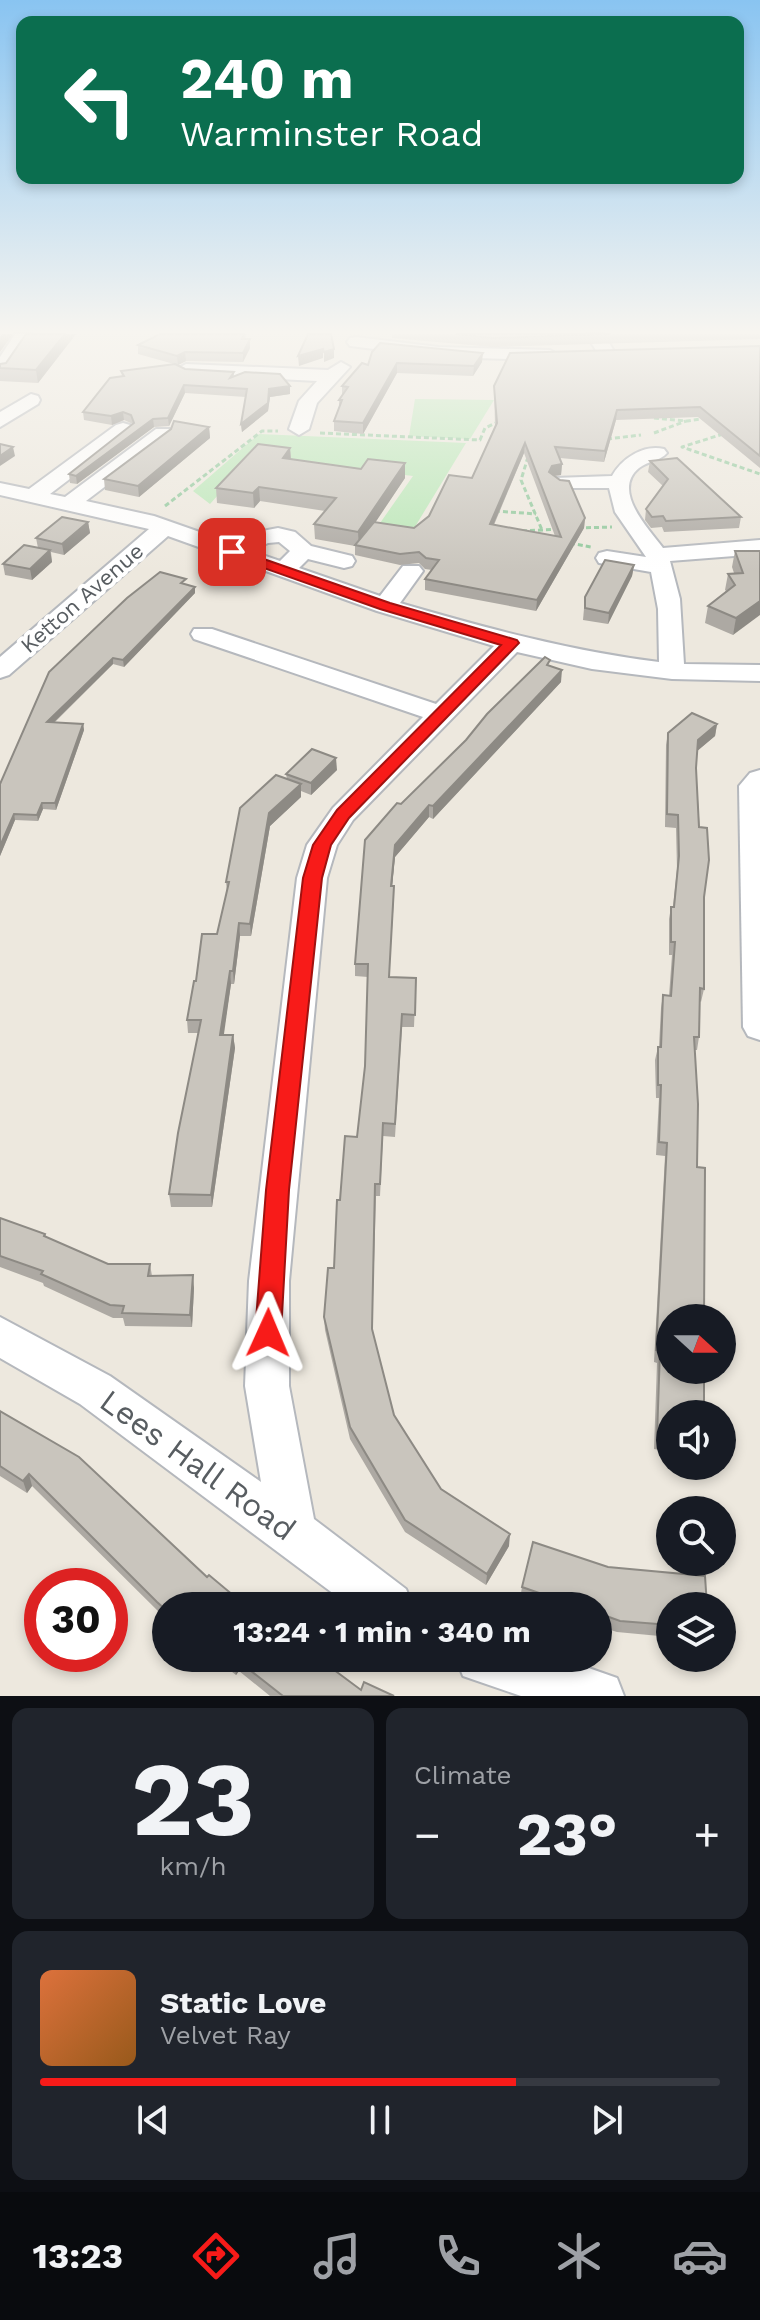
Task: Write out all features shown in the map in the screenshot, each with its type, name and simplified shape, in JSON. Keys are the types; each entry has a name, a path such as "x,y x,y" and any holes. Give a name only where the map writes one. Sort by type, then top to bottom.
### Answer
{"street":[{"path":"302,431 305,413"},
{"path":"33,496 123,429"},
{"path":"69,504 163,433"},
{"path":"660,442 637,457 625,470 620,482 623,508 658,560 667,589 672,671"},
{"path":"561,482 620,482"},
{"path":"0,489 155,524 385,606 511,643 592,661 672,671 760,673"},
{"name":"Ketton Avenue","path":"0,670 155,524"},
{"path":"232,552 263,534 276,534 297,542 303,551 344,561"},
{"path":"607,558 658,560 760,547"},
{"path":"284,570 303,551"},
{"path":"385,606 411,571"},
{"path":"203,634 440,714"},
{"path":"293,1532 267,1386 269,1281 312,878 322,845 343,814 511,643"},
{"path":"760,779 753,786 760,1027"},
{"name":"Lees Hall Road","path":"0,1336 95,1390 293,1532 371,1592"},
{"path":"524,1672 599,1696"}],"path":[{"path":"653,418 687,421 717,417"},
{"path":"155,524 262,431 480,440 485,428 506,420"},
{"path":"660,442 687,421"},
{"path":"492,424 501,427"},
{"path":"682,447 726,433"},
{"path":"600,439 660,442 760,474"},
{"path":"532,446 521,480 546,538"},
{"path":"492,511 536,514"},
{"path":"530,538 517,533 634,526"},
{"path":"559,541 612,550 607,558"}],"green space":[{"path":"413,413 486,413 470,439 409,436"},
{"path":"259,434 466,443 413,530 378,526 413,476 253,456 210,504 193,491"}],"building":[{"path":"91,413 120,413 111,416"},
{"path":"126,413 170,413 168,418 153,419 76,476 69,474 134,423 131,415"},
{"path":"243,413 255,413 241,424"},
{"path":"337,413 369,413 363,423 334,421"},
{"path":"496,413 616,413 605,451 555,447 562,464 552,466 549,472 560,480 569,481 585,518 537,600 425,579 439,560 426,558 419,552 400,554 355,545 374,522 414,528 429,516 449,475 472,478 497,423","holes":["525,443 561,537 490,524"]},
{"path":"708,413 760,413 760,456"},
{"path":"174,421 209,427 138,486 104,479 171,429"},
{"path":"0,444 13,447 0,456"},
{"path":"258,444 290,448 283,458 361,469 368,459 405,463 358,532 314,524 336,498 259,487 253,493 216,488"},
{"path":"677,458 741,517 666,521 663,516 652,517 646,509 668,479 650,461"},
{"path":"62,517 88,522 62,544 36,538"},
{"path":"24,545 50,550 30,569 3,564"},
{"path":"735,551 760,551 760,601 736,618 708,606 735,585 728,574 743,573"},
{"path":"605,560 634,565 609,613 585,608 585,597"},
{"path":"160,572 186,579 181,583 195,587 123,660 113,658 47,722 83,724 55,803 42,803 37,815 14,814 0,846 0,784 49,672 127,598"},
{"path":"545,657 550,660 547,665 562,670 433,806 429,805 395,845 391,886 394,886 389,977 416,978 415,1015 402,1014 395,1124 383,1123 380,1184 375,1184 372,1329 394,1415 441,1489 510,1534 487,1574 405,1520 350,1427 324,1317 328,1268 334,1268 337,1200 340,1200 345,1136 357,1137 365,1066 368,964 355,964 365,840 397,803 401,804 466,740 487,714"},
{"path":"692,713 717,724 698,740 696,768 699,827 707,828 709,860 704,897 704,989 700,988 699,1037 694,1037 698,1104 697,1167 705,1168 704,1304 658,1304 667,1143 659,1142 661,1085 658,1085 658,1047 661,1047 663,995 671,996 675,942 671,942 671,907 674,907 679,856 678,815 667,814 668,733"},
{"path":"312,749 336,758 311,783 286,774"},
{"path":"276,775 301,784 269,813 250,924 239,923 220,1035 233,1035 211,1195 169,1194 201,1020 187,1020 202,934 217,934 229,882 226,882 240,808"},
{"path":"0,1218 45,1234 108,1264 150,1264 148,1276 193,1275 190,1315 122,1313 124,1306 110,1305 41,1274 43,1271 0,1256"},
{"path":"659,1384 704,1384 704,1400 658,1400"},
{"path":"0,1411 79,1457 207,1577 209,1575 229,1592 152,1592 152,1597 128,1573 128,1568 123,1568 29,1474 23,1481 0,1466"},
{"path":"533,1542 608,1567 656,1571 656,1576 705,1576 706,1592 656,1592 656,1624 612,1618 612,1592 536,1592 522,1587"},
{"path":"252,1672 337,1672 361,1690 364,1682 394,1696 283,1696"}],"route":[{"path":"232,552 452,628 511,643 343,814 322,845 312,878 277,1190 268,1333"}]}
